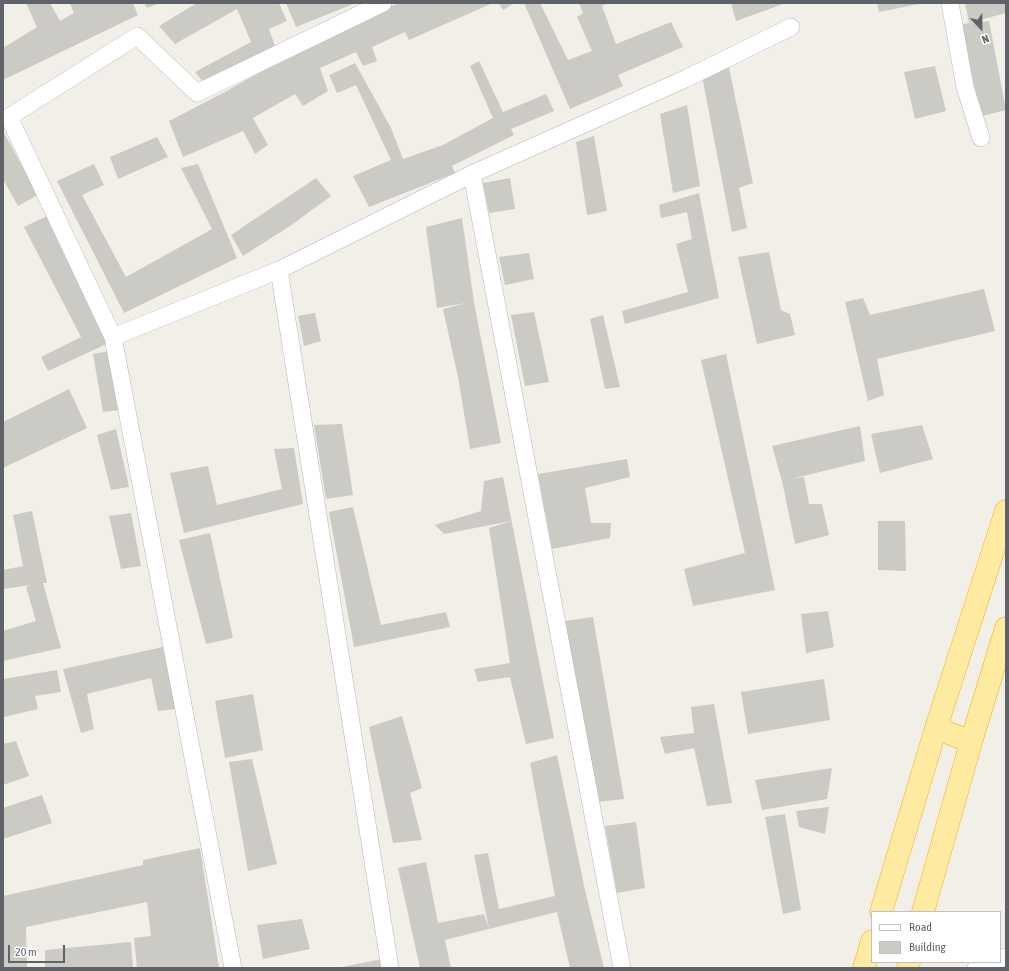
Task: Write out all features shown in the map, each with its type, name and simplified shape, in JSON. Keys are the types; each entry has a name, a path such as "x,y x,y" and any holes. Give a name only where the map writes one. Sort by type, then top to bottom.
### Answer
{"highway":[{"path":"881,911 936,728 1006,511"},
{"path":"923,911 971,742 1006,628"},
{"path":"936,728 971,742"},
{"path":"864,968 871,944"}],"street":[{"path":"233,968 114,337 9,117 137,36 197,93 383,3"},
{"path":"950,3 965,87 981,138"},
{"path":"114,337 279,270 472,174 685,79 791,27"},
{"path":"472,174 622,968"},
{"path":"279,270 390,968"},
{"path":"976,968 989,963"}],"building":[{"path":"26,3 50,3 60,21 74,13 70,3 133,3 138,15 3,80 3,48 37,27"},
{"path":"144,3 159,3 147,8"},
{"path":"197,3 279,3 287,21 269,29 275,46 203,82 195,72 251,42 237,9 175,44 159,26"},
{"path":"286,3 356,3 296,27"},
{"path":"399,3 493,3 409,40 405,32 372,47 377,61 363,66 356,52 320,68 328,91 303,106 295,94 253,118 268,145 255,154 243,131 183,157 169,121 223,93 339,28"},
{"path":"499,3 515,3 503,10"},
{"path":"524,3 540,3 568,60 592,51 577,17 583,13 579,3 609,3 602,6 616,44 671,22 683,47 618,75 623,86 570,109"},
{"path":"731,3 786,3 736,21"},
{"path":"877,3 919,3 919,4 879,12"},
{"path":"965,3 1006,3 1006,13 969,23"},
{"path":"989,21 1006,110 982,116 959,25"},
{"path":"727,58 753,183 739,188 747,228 732,232 701,71"},
{"path":"479,61 503,112 546,94 554,111 511,129 514,135 452,166 455,173 369,207 353,176 391,160 356,85 337,93 329,75 355,63 391,128 403,159 443,145 493,118 470,66"},
{"path":"935,66 946,111 915,119 904,72"},
{"path":"687,105 700,186 673,193 660,114"},
{"path":"3,131 38,195 18,206 3,179"},
{"path":"594,136 607,211 587,215 576,142"},
{"path":"157,137 168,157 118,179 110,157"},
{"path":"94,164 104,185 82,195 126,277 212,229 181,168 198,164 237,258 124,313 57,181"},
{"path":"316,178 331,196 293,224 243,256 231,235"},
{"path":"510,178 515,209 489,213 483,183"},
{"path":"699,193 719,298 625,324 622,311 688,292 676,244 692,239 687,212 661,218 659,205"},
{"path":"47,216 111,342 48,371 41,357 81,337 24,227"},
{"path":"462,218 474,302 501,443 470,449 458,377 443,309 466,303 437,308 426,227"},
{"path":"769,252 781,310 790,314 795,335 757,344 738,257"},
{"path":"529,253 534,279 505,285 499,257"},
{"path":"984,289 995,331 877,359 884,395 868,401 845,302 863,298 870,315"},
{"path":"534,312 549,382 525,386 511,315"},
{"path":"315,313 321,341 304,346 298,316"},
{"path":"603,315 620,387 605,389 590,319"},
{"path":"109,351 120,410 103,412 93,354"},
{"path":"726,354 775,590 693,606 684,569 745,553 701,360"},
{"path":"69,389 87,428 3,468 3,422"},
{"path":"342,424 353,495 326,499 314,425"},
{"path":"922,425 933,459 880,473 871,434"},
{"path":"860,426 865,461 791,479 804,477 809,504 822,504 829,535 795,544 782,481 772,446"},
{"path":"116,429 129,487 111,490 97,435"},
{"path":"294,448 303,504 184,533 170,473 208,466 217,505 282,489 274,449"},
{"path":"627,459 630,477 585,488 591,523 611,523 610,538 552,549 538,474"},
{"path":"503,477 554,738 526,744 510,677 478,682 474,669 510,663 489,528 511,521 444,534 435,525 481,511 484,481"},
{"path":"353,507 381,625 446,612 450,627 354,647 329,512"},
{"path":"32,511 47,583 43,583 61,648 3,661 3,631 36,621 26,587 31,585 3,589 3,570 23,566 13,515"},
{"path":"131,513 141,566 121,569 109,516"},
{"path":"878,521 905,521 906,571 878,570"},
{"path":"210,533 233,638 206,644 179,540"},
{"path":"828,611 834,647 806,653 801,614"},
{"path":"593,617 624,799 598,802 565,621"},
{"path":"163,647 176,709 158,711 151,678 87,694 94,729 81,733 63,669"},
{"path":"57,670 61,692 35,696 38,709 4,717 3,679"},
{"path":"824,679 830,720 748,734 741,692"},
{"path":"253,694 263,750 225,758 215,701"},
{"path":"714,704 732,803 707,806 694,748 665,754 660,737 694,733 691,707"},
{"path":"402,716 422,788 410,793 422,840 393,843 369,727"},
{"path":"16,741 29,776 3,785 3,744"},
{"path":"557,755 585,890 604,968 570,968 557,912 489,929 474,855 488,853 499,909 555,896 530,763"},
{"path":"252,759 277,864 248,871 229,762"},
{"path":"832,768 827,799 762,810 755,780"},
{"path":"42,795 52,823 3,839 3,808"},
{"path":"829,807 825,834 799,827 796,811"},
{"path":"785,814 801,910 783,914 765,817"},
{"path":"636,822 645,888 617,893 605,826"},
{"path":"200,848 219,968 137,968 134,938 151,936 147,902 26,927 27,968 3,968 3,896 143,865 143,860"},
{"path":"426,862 438,923 484,914 489,929 445,940 451,968 420,968 398,868"},
{"path":"302,919 310,949 263,959 257,925"},
{"path":"131,942 133,968 45,968 45,950"},
{"path":"382,959 384,968 342,968 342,967"}]}
